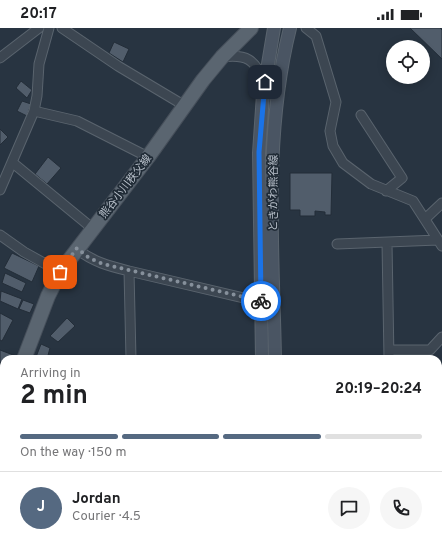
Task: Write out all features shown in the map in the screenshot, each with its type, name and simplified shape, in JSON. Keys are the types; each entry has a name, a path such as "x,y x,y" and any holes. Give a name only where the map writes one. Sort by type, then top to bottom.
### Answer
{"main road":[{"name":"熊谷小川秩父線","path":"26,355 48,296 60,272 222,57 251,28"},
{"name":"ときがわ熊谷線","path":"262,355 259,152 265,82 274,28"},
{"name":"ときがわ熊谷線","path":"275,355 273,218 274,120 283,54 290,28"}],"street":[{"path":"0,58 39,28"},
{"path":"0,190 13,163 34,111 37,96 39,64 49,28"},
{"path":"62,28 118,66 185,106"},
{"path":"306,28 316,36 325,72 336,102 330,131 333,146 343,163 371,184 414,201 440,243"},
{"path":"222,57 238,55 253,61 265,82"},
{"path":"34,111 77,121 148,157"},
{"path":"361,115 400,172 402,178 386,191"},
{"path":"13,163 92,228"},
{"path":"424,219 442,203"},
{"path":"0,235 24,252 60,272"},
{"path":"387,243 389,354 430,350 442,338"},
{"path":"337,244 440,243"},
{"path":"77,248 89,258 103,264 261,302"},
{"path":"129,271 131,355"}],"building":[{"path":"410,28 440,28 442,30 442,59 430,47 430,40 422,40"},
{"path":"114,42 129,49 123,62 109,53"},
{"path":"21,81 32,90 27,98 16,88"},
{"path":"22,101 31,104 27,116 17,111"},
{"path":"0,129 8,137 0,145"},
{"path":"48,157 61,168 47,184 35,174"},
{"path":"290,173 332,173 331,215 325,215 325,212 315,211 315,216 300,216 300,210 290,210"},
{"path":"12,253 39,266 32,282 4,268"},
{"path":"5,273 26,283 22,292 2,283"},
{"path":"1,291 22,299 18,309 0,301"},
{"path":"23,300 34,304 30,313 19,309"},
{"path":"0,313 13,320 2,341 0,340"},
{"path":"67,318 75,326 58,342 50,336"},
{"path":"41,344 50,348 48,355 37,355"},
{"path":"0,350 13,355 0,355"}],"way so far":[{"path":"60,272 77,248 89,258 103,264 261,301"}],"route":[{"path":"261,301 259,152 265,82"}]}
